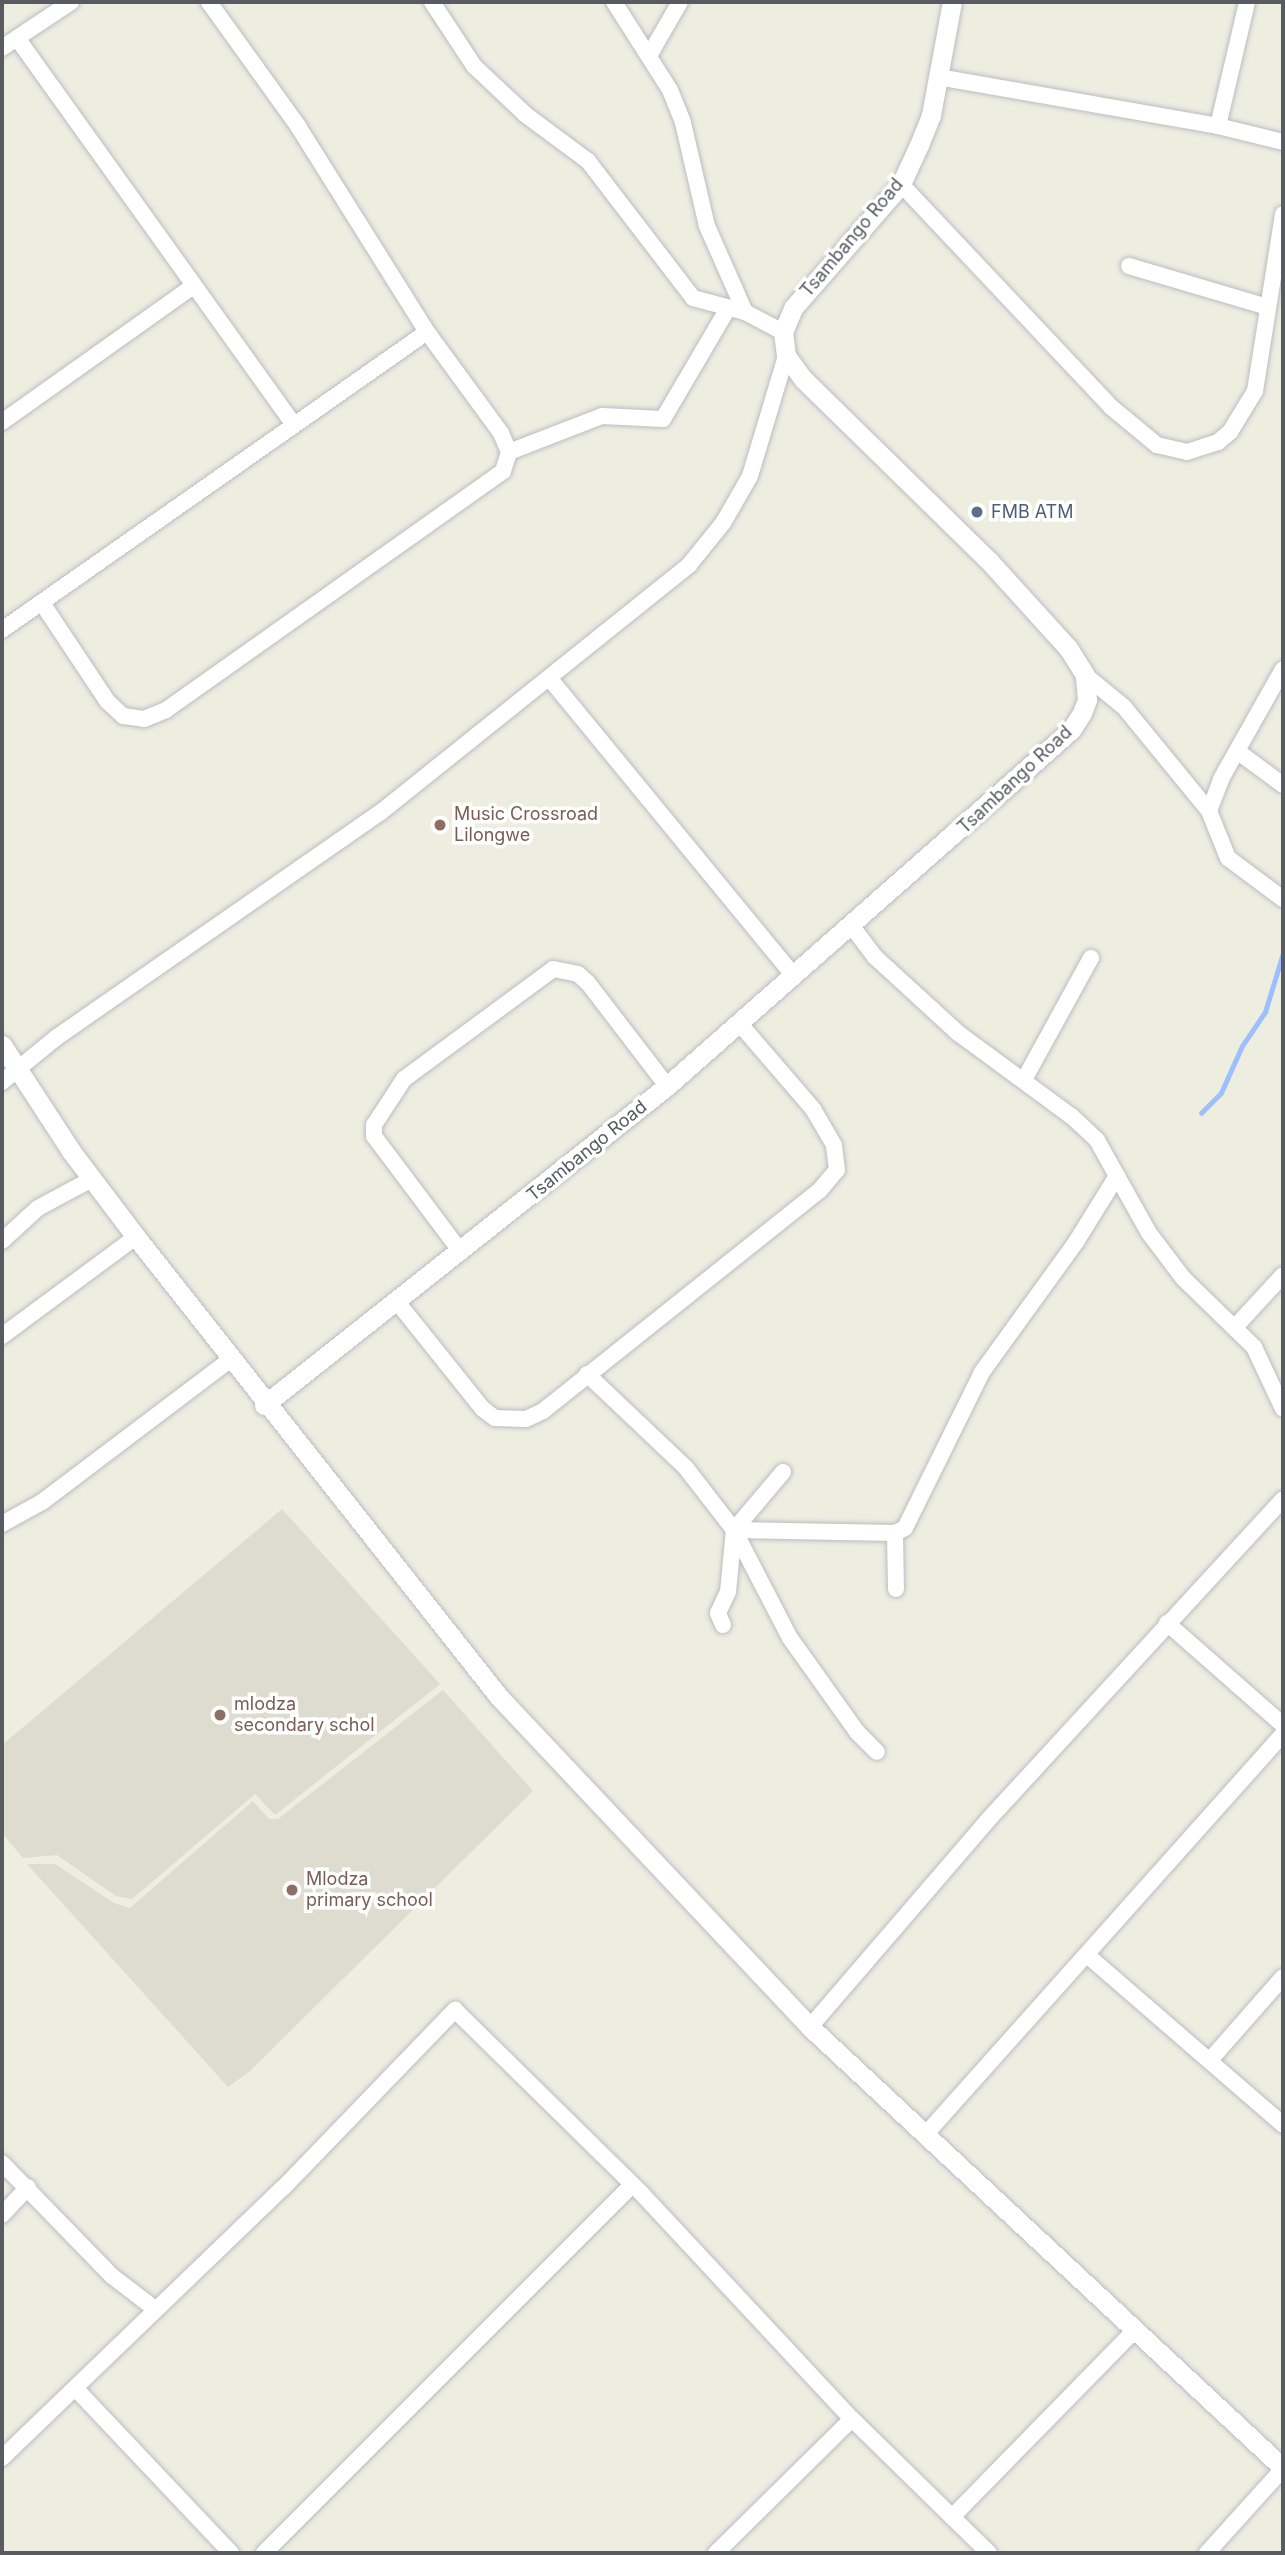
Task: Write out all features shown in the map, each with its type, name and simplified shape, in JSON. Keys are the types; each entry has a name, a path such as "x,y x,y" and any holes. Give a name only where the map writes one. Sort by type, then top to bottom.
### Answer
{"street":[{"path":"2,48 71,2"},
{"path":"42,603 107,701 123,716 144,719 166,710 503,471 509,452 501,433 427,332 298,126 209,2"},
{"path":"2,1082 57,1037 381,812 550,679 689,565 723,523 750,476 786,356 783,332 745,312 693,298 611,187 588,161 526,115 474,66 432,2"},
{"path":"614,2 650,54 683,123 707,226 745,312"},
{"path":"650,54 680,2"},
{"name":"Tsambango Road","path":"783,332 793,308 901,184 931,115 952,2"},
{"path":"1218,126 1247,2"},
{"path":"17,38 192,288 293,423"},
{"path":"938,77 1218,126 1283,142"},
{"path":"901,184 1111,407 1142,435 1165,448 1202,449 1218,442 1240,422 1255,391 1283,214"},
{"path":"1129,266 1267,307"},
{"path":"2,422 192,288"},
{"path":"509,452 602,416 663,419 729,308"},
{"path":"2,630 293,423 427,332"},
{"path":"786,356 803,379 989,561 1068,648 1084,676 1124,707 1209,811 1228,858 1283,899"},
{"path":"1209,811 1237,751 1283,669"},
{"name":"Tsambango Road","path":"264,1405 398,1303 667,1086 852,927 1070,730 1087,700 1084,676"},
{"path":"550,679 794,976"},
{"path":"1237,751 1283,785"},
{"path":"852,927 875,957 958,1032 1026,1078 1097,1140 1149,1233 1183,1278 1237,1326 1254,1347 1283,1409"},
{"path":"1026,1078 1091,958"},
{"path":"461,1252 374,1136 374,1125 404,1079 554,969 578,974 588,983 667,1086"},
{"path":"398,1303 482,1409 495,1418 509,1421 535,1415 820,1190 837,1170 834,1145 823,1124 739,1023"},
{"path":"2,1045 92,1180 264,1405 499,1697 810,2027 1133,2332 1283,2468 1207,2553"},
{"path":"734,1530 895,1533 910,1520 982,1372 1076,1242 1116,1175"},
{"path":"2,1241 38,1208 92,1180"},
{"path":"2,1336 136,1237"},
{"path":"1237,1326 1283,1275"},
{"path":"2,1524 42,1502 230,1360"},
{"path":"587,1374 624,1413 671,1451 734,1530 772,1612 857,1731 877,1752"},
{"path":"723,1625 718,1613 728,1592 734,1530 783,1472"},
{"path":"810,2027 987,1821 1283,1499"},
{"path":"895,1533 896,1589"},
{"path":"1167,1623 1283,1725"},
{"path":"925,2135 1283,1734"},
{"path":"1087,1955 1211,2059 1283,2125"},
{"path":"1211,2059 1283,1977"},
{"path":"2,2458 283,2188 455,2010 631,2186 852,2419 989,2553"},
{"path":"2,2163 112,2276 155,2309"},
{"path":"264,2553 631,2186"},
{"path":"2,2215 28,2187"},
{"path":"952,2516 1133,2332"},
{"path":"76,2389 231,2553"},
{"path":"716,2553 852,2419"}],"shaded area":[{"name":"mlodza secondary schol","path":"282,1509 440,1684 275,1815 255,1794 132,1899 116,1896 57,1855 23,1858 2,1833 2,1745"},
{"name":"Mlodza primary school","path":"443,1690 533,1791 250,2071 228,2087 27,1864 55,1864 114,1903 130,1908 253,1801 269,1819 278,1819"}],"waterway":[{"path":"1201,1113 1221,1093 1242,1046 1265,1012 1283,953"}],"place":[{"name":"FMB ATM","path":"977,512"},
{"name":"Music Crossroad Lilongwe","path":"440,825"},
{"name":"mlodza secondary schol","path":"220,1715"},
{"name":"Mlodza primary school","path":"292,1890"}]}
